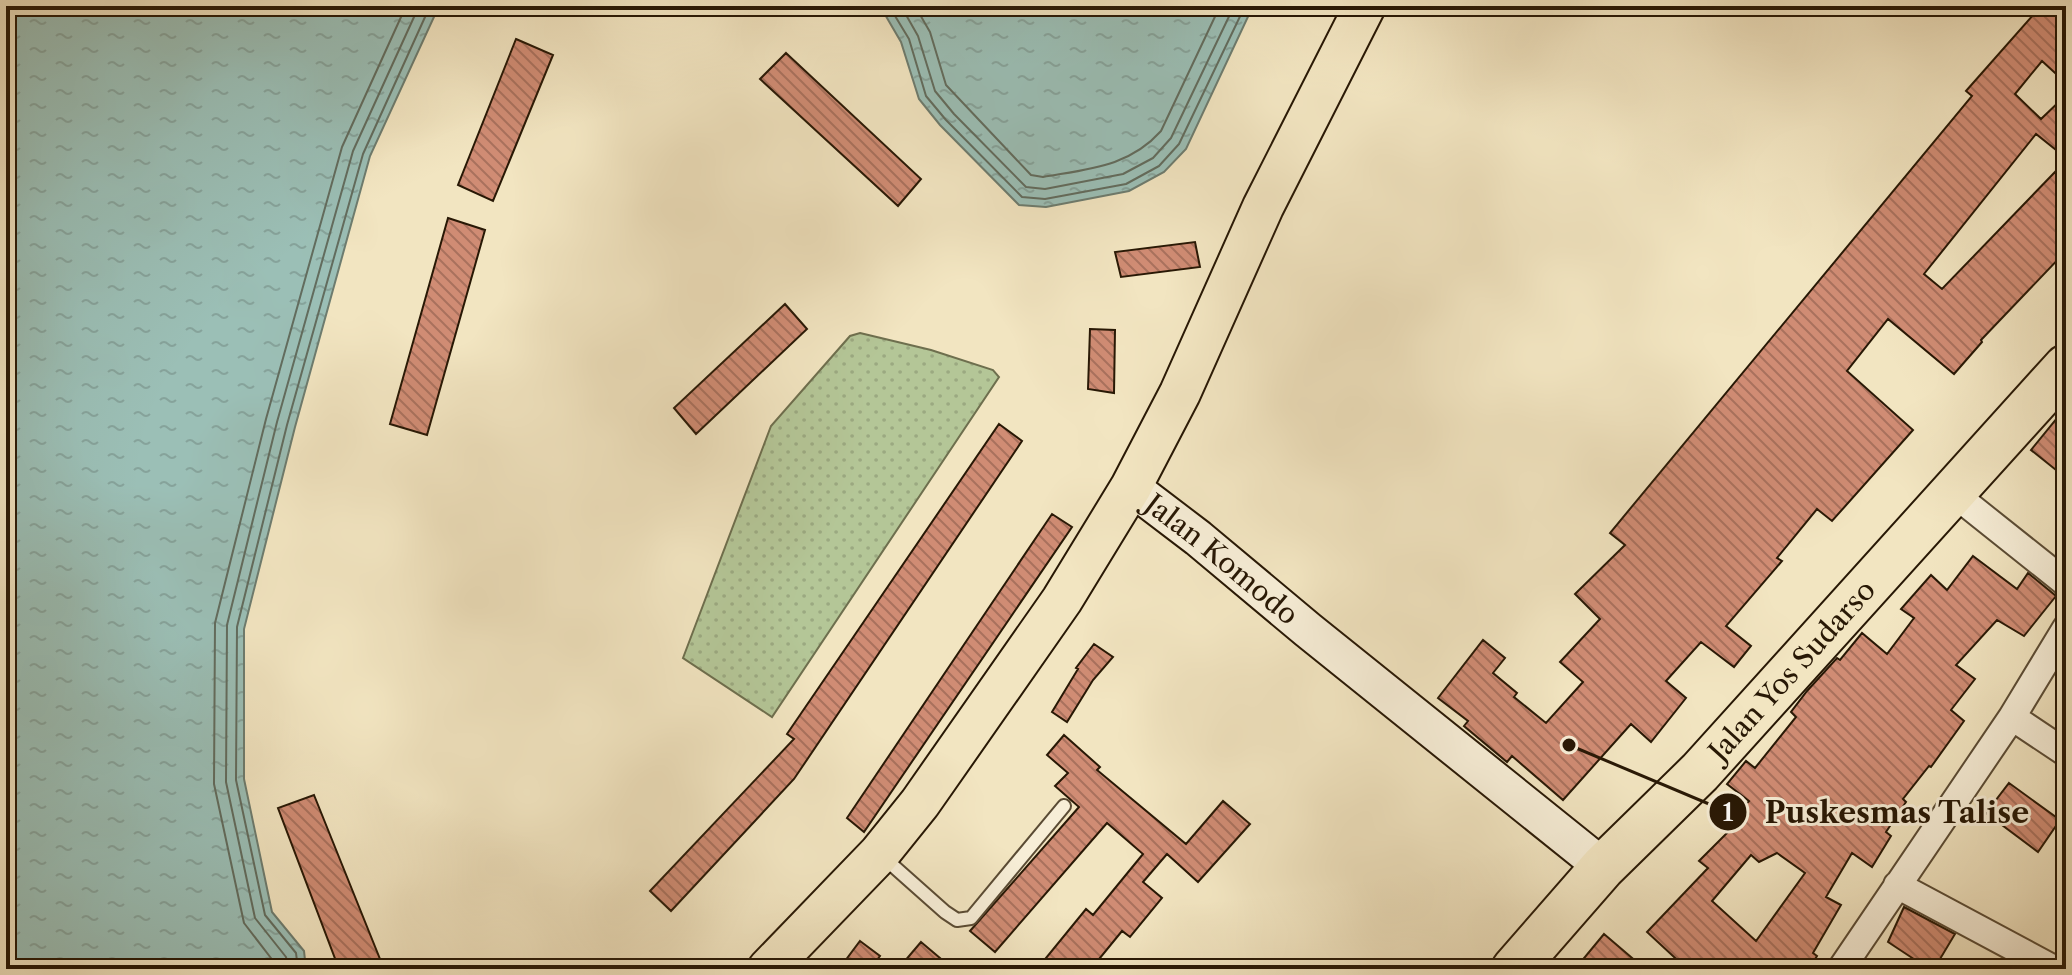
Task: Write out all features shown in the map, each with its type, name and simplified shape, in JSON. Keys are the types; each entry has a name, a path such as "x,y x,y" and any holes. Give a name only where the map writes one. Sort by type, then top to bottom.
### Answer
{"highway":[{"name":"Jalan Yos Sudarso","path":"1514,969 1603,867 1700,772 2066,367"}],"main road":[{"path":"1131,487 1180,393 1263,207 1365,6"},
{"name":"Jalan Komodo","path":"768,969 829,909 920,803 1062,600 1131,487"}],"street":[{"name":"Jalan Komodo","path":"1131,487 1603,867"},
{"path":"1953,493 2066,583"},
{"path":"1841,969 2012,717 2066,628"},
{"path":"2012,717 2066,753"},
{"path":"1897,885 2052,968"}],"lane":[{"path":"879,854 945,912 957,920 971,918 1064,806"}],"green space":[{"path":"860,333 931,350 993,370 999,377 772,717 683,658 771,426 850,336"}],"water":[{"path":"6,6 439,6 370,156 295,427 244,629 244,779 272,912 304,951 306,969 6,969"},
{"path":"880,6 1253,6 1186,149 1164,172 1129,191 1046,207 1019,205 940,125 919,99 901,42"}],"building":[{"path":"2041,6 2066,6 2066,83 2042,61 2015,94 2041,119 2066,95 2066,158 2036,134 1924,274 1942,289 2055,172 2066,182 2066,251 1981,340 1954,374 1888,319 1847,371 1913,430 1832,521 1817,509 1777,558 1782,561 1726,626 1751,646 1734,667 1701,642 1666,681 1686,698 1651,742 1631,724 1563,800 1512,756 1507,762 1464,726 1468,721 1438,698 1483,640 1505,658 1493,673 1517,693 1514,697 1546,723 1583,682 1560,662 1600,619 1575,594 1625,545 1610,533 1972,96 1966,91"},
{"path":"516,39 553,55 493,201 458,185"},
{"path":"786,53 921,179 898,206 760,79"},
{"path":"448,218 485,230 427,435 390,424"},
{"path":"1195,242 1200,267 1121,277 1115,252"},
{"path":"785,304 807,329 696,434 674,408"},
{"path":"1090,329 1115,330 1114,393 1088,389"},
{"path":"2066,407 2066,478 2031,450"},
{"path":"999,424 1022,441 794,779 671,911 650,891 794,739 787,734"},
{"path":"1052,514 1072,527 864,832 847,818"},
{"path":"1973,556 2017,589 2028,573 2056,596 2024,636 1997,620 1956,665 1975,679 1951,710 1964,721 1903,799 1906,802 1886,832 1891,836 1872,867 1852,853 1826,897 1841,905 1813,953 1817,956 1809,969 1687,969 1647,932 1708,868 1699,861 1727,833 1722,828 1749,801 1727,784 1746,761 1755,768 1796,717 1791,712 1807,691 1837,658 1840,660 1862,633 1887,654 1914,618 1901,609 1931,575 1947,590","holes":["1777,853 1805,873 1756,941 1712,901 1751,855 1759,862"]},
{"path":"1094,644 1113,657 1093,680 1067,722 1052,712 1076,668"},
{"path":"1064,735 1100,767 1097,770 1186,844 1223,801 1250,824 1198,882 1167,854 1143,882 1162,898 1130,937 1122,931 1091,969 1037,969 1086,909 1093,915 1143,854 1107,823 995,952 970,931 1079,807 1055,786 1068,773 1047,755"},
{"path":"2009,783 2060,820 2038,852 1986,813"},
{"path":"314,795 384,969 339,969 278,808"},
{"path":"1904,907 1955,934 1934,969 1929,969 1888,942"},
{"path":"1604,934 1645,969 1575,969"},
{"path":"860,941 880,956 870,969 856,969 845,961"},
{"path":"921,942 953,969 898,969"}],"place":[{"name":"Puskesmas Talise","path":"1569,745"}]}
